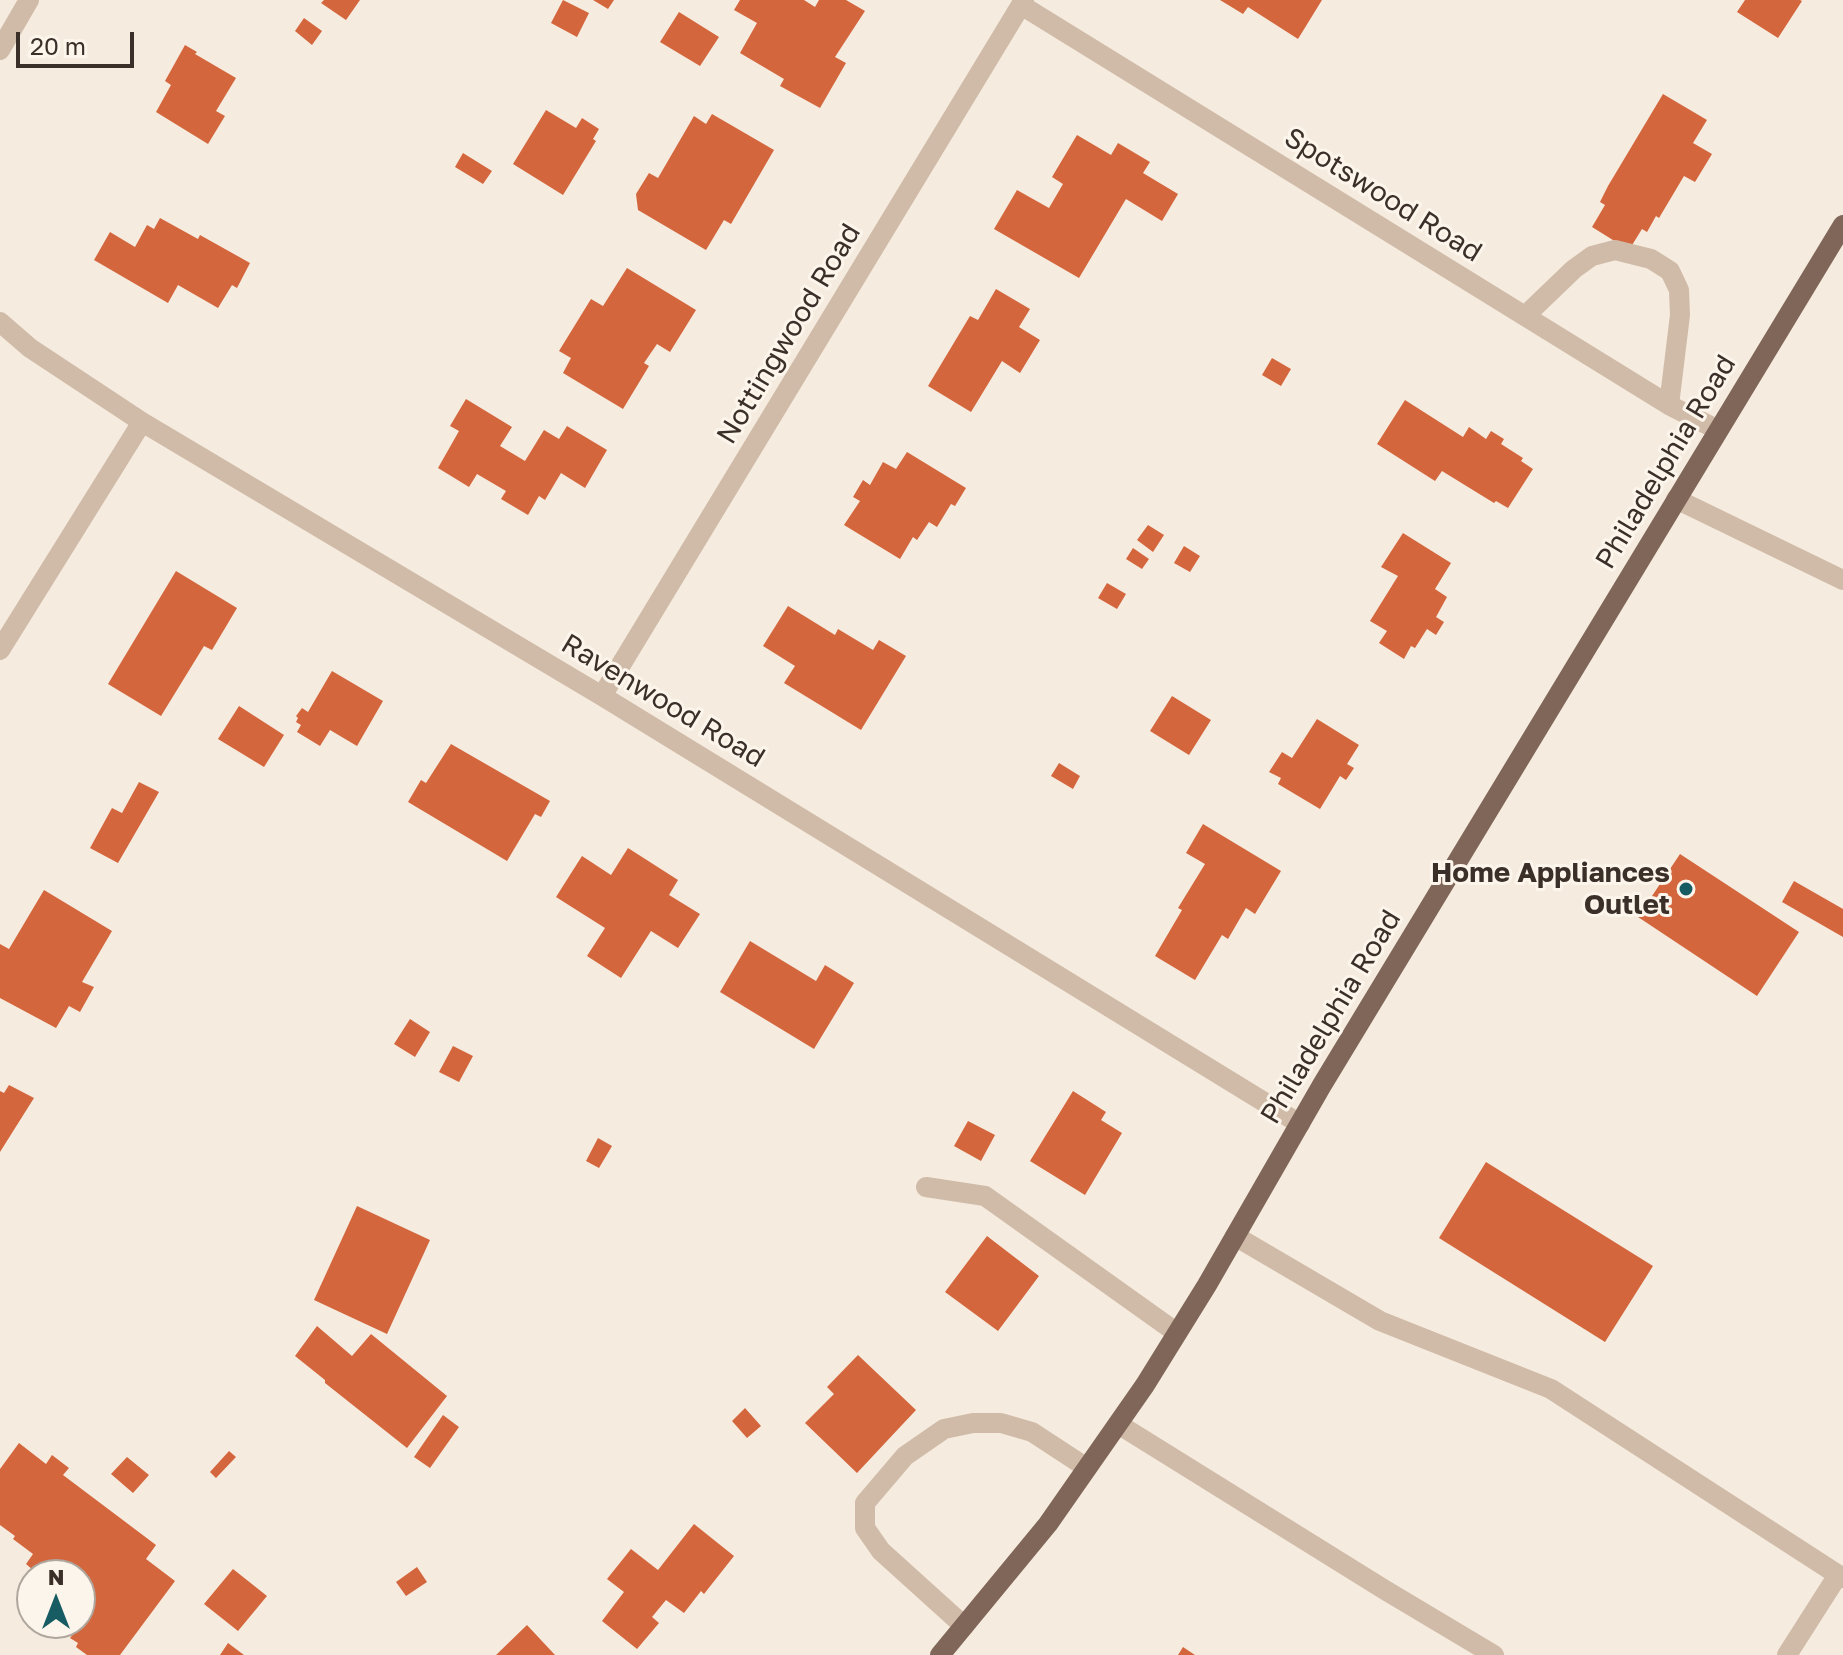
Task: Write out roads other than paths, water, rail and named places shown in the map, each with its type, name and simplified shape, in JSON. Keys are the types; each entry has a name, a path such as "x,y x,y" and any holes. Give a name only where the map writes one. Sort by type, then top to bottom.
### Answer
{"main road":[{"name":"Philadelphia Road","path":"940,1655 1048,1524 1177,1333 1843,225"}],"street":[{"path":"0,50 29,0"},
{"name":"Spotswood Road","path":"1022,2 1669,405 1718,430"},
{"name":"Nottingwood Road","path":"602,696 1022,2"},
{"path":"1525,316 1592,256 1615,250 1651,259 1670,271 1679,290 1680,315 1669,405"},
{"name":"Ravenwood Road","path":"0,322 30,348 142,422 602,696 1300,1124"},
{"path":"0,650 142,422"},
{"path":"1676,499 1843,580"},
{"path":"926,1187 985,1196 1177,1333"},
{"path":"1235,1236 1380,1321 1551,1389 1841,1576 1787,1655"},
{"path":"964,1626 881,1551 865,1528 865,1503 905,1456 944,1429 973,1423 1001,1423 1032,1432 1087,1468"},
{"path":"1118,1424 1494,1655"}],"place":[{"name":"Home Appliances Outlet","path":"1686,889"}]}
